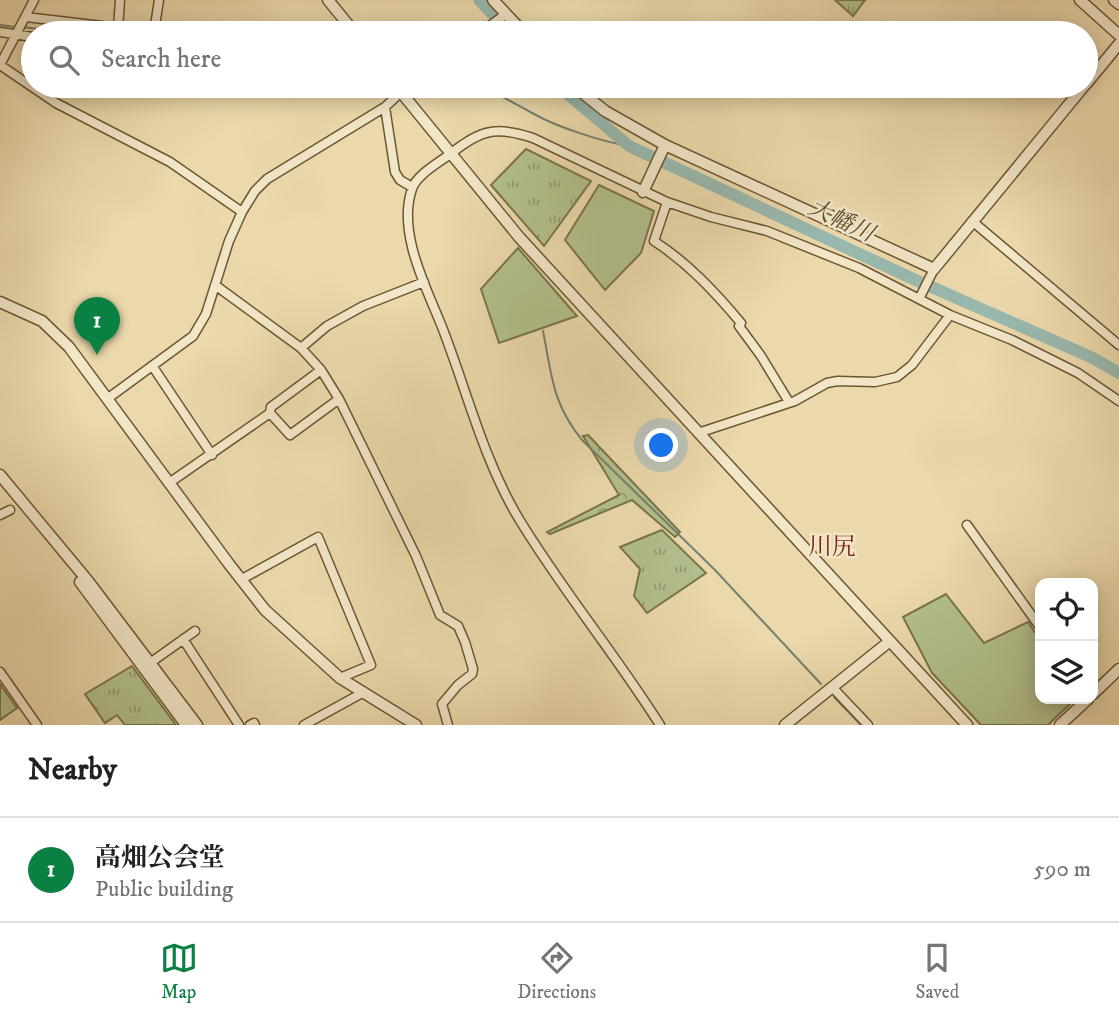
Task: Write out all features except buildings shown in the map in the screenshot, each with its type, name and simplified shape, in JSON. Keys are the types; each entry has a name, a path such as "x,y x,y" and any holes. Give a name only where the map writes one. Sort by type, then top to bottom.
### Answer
{"street":[{"path":"34,0 25,19 46,21"},
{"path":"118,21 120,0"},
{"path":"156,21 159,0"},
{"path":"328,0 345,21"},
{"path":"493,0 513,21"},
{"path":"1080,0 1119,35"},
{"path":"1114,0 1119,4"},
{"path":"496,21 506,14"},
{"path":"21,26 0,65 21,79"},
{"path":"0,32 21,34"},
{"path":"1098,69 1119,44"},
{"path":"50,98 170,162 242,212"},
{"path":"107,399 193,336 206,314 229,241 255,191 267,179 385,107 392,98"},
{"path":"406,98 519,237 967,725"},
{"path":"589,98 605,111 665,145 934,269"},
{"path":"920,296 934,269 1074,98"},
{"path":"385,107 395,172 400,180 412,187"},
{"path":"660,725 518,518 483,447 458,369 408,234 407,210 412,187 474,136 490,130 511,131 533,138 667,202 798,243 859,268 920,296 950,315 1012,340 1078,373 1119,401"},
{"path":"643,192 665,145"},
{"path":"667,202 654,241 674,254 710,287 741,323 739,326 789,402"},
{"path":"972,221 1118,341"},
{"path":"301,348 327,326 363,306 424,282"},
{"path":"215,285 301,348 321,370 339,399 416,556 440,615 458,626 465,642 472,674 458,685 442,704 448,725"},
{"path":"0,302 42,321 61,338 265,610 341,678 416,725"},
{"path":"698,433 795,401 827,383 875,382 897,377 912,365 950,315"},
{"path":"153,367 212,455"},
{"path":"169,482 270,413 271,407 321,370"},
{"path":"270,413 290,435 339,399"},
{"path":"0,475 88,581 197,725"},
{"path":"0,485 81,584 186,725"},
{"path":"0,515 10,510"},
{"path":"967,525 1035,620"},
{"path":"242,579 318,537 371,665 341,678"},
{"path":"150,663 195,631"},
{"path":"183,639 239,725"},
{"path":"785,725 890,641"},
{"path":"1098,689 1119,670"},
{"path":"0,672 37,725"},
{"path":"832,687 868,725"},
{"path":"304,725 364,692"},
{"path":"1059,725 1082,704"},
{"path":"250,725 255,725"}],"green space":[{"path":"835,0 865,0 853,16"},
{"path":"526,149 591,181 544,246 491,185"},
{"path":"599,185 654,211 641,253 605,290 565,240"},
{"path":"518,248 577,316 499,343 481,289"},
{"path":"588,435 680,532 675,537 632,500 550,534 547,532 619,495 583,436"},
{"path":"662,530 706,573 647,613 634,596 640,569 620,547"},
{"path":"946,594 984,643 1028,622 1035,632 1035,704 1070,704 1048,725 981,725 932,673 903,617"},
{"path":"132,666 176,725 125,725 117,715 105,723 85,694"},
{"path":"0,684 17,708 0,720"}],"waterway":[{"name":"大幡川","path":"479,0 499,21"},
{"path":"0,25 16,27"},
{"path":"503,98 567,129 629,146"},
{"name":"大幡川","path":"572,98 629,146 911,278 1093,358 1119,373"},
{"path":"543,331 551,376 559,401 582,440 715,570 821,684"},
{"path":"834,697 861,725"}],"place":[{"name":"高畑公会堂","path":"97,355"}],"district":[{"name":"川尻","path":"832,547"}]}
